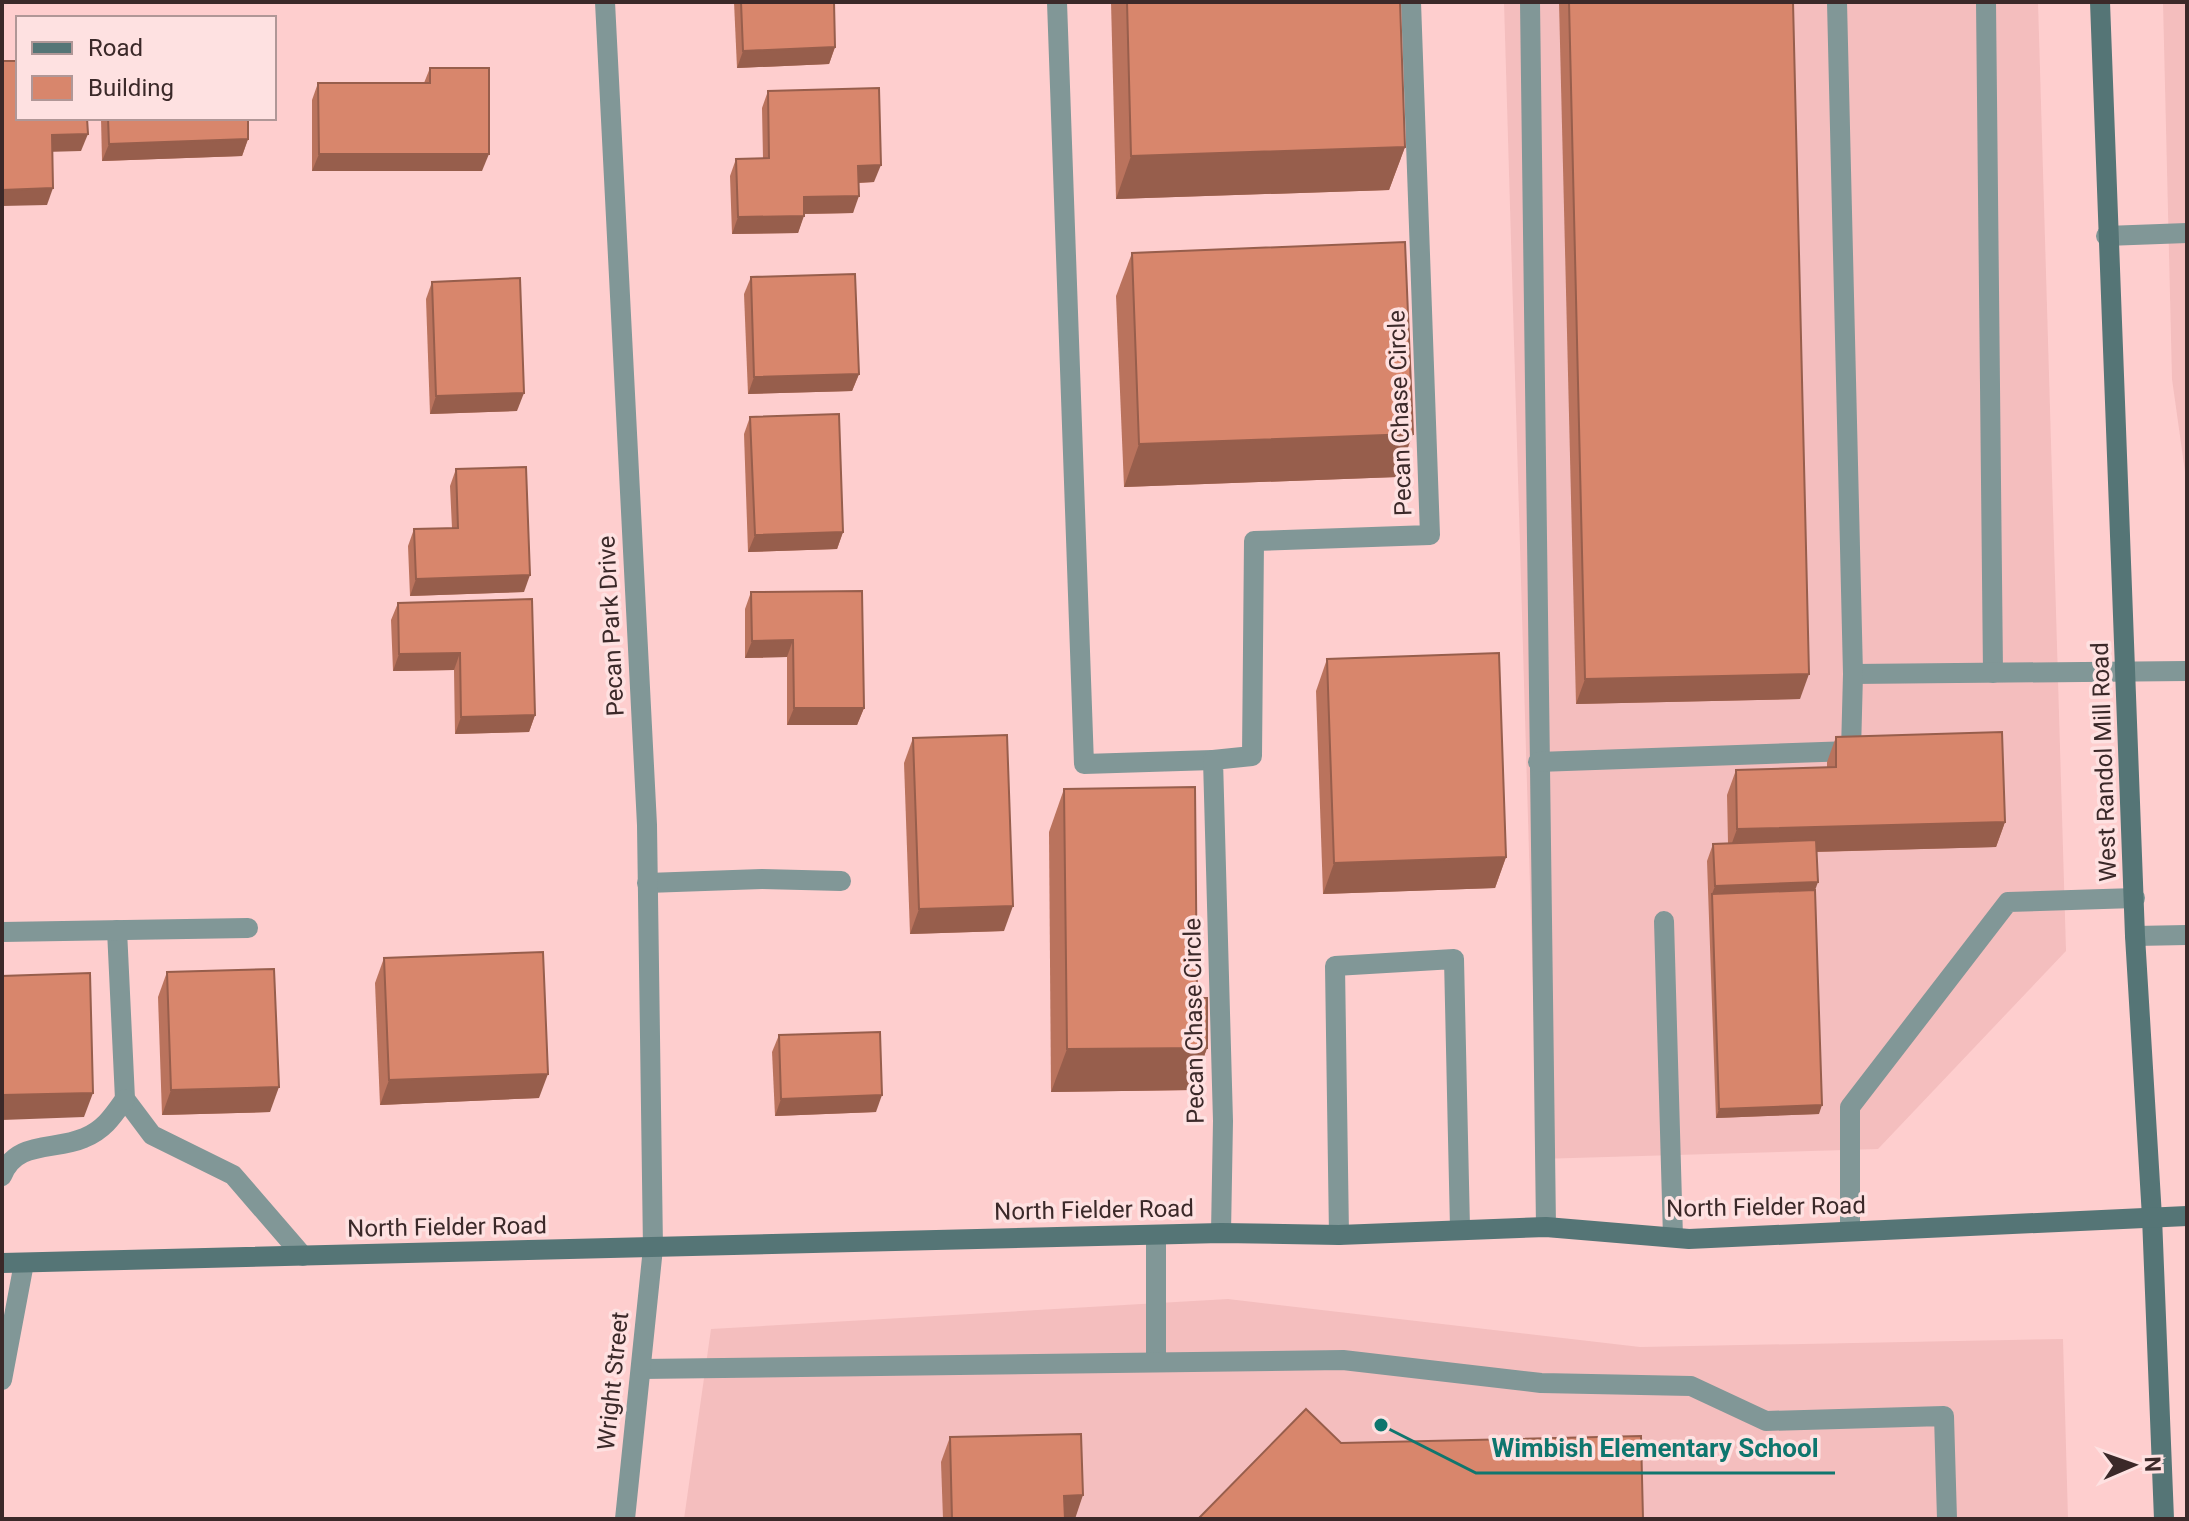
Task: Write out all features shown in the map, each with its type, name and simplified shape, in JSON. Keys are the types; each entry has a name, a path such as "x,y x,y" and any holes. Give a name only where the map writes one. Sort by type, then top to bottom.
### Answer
{"main road":[{"name":"West Randol Mill Road","path":"2100,2 2106,236 2127,672 2135,936 2152,1217 2164,1519"},
{"name":"North Fielder Road","path":"2,1263 1221,1233 1339,1235 1460,1228 1546,1227 1673,1237 2187,1216"}],"street":[{"name":"Pecan Park Drive","path":"605,2 647,883 653,1248"},
{"name":"Pecan Chase Circle","path":"1057,2 1084,764 1252,756 1254,541 1430,535 1411,2"},
{"path":"1530,2 1546,1227"},
{"path":"1538,762 1851,751 1853,674 1837,2"},
{"path":"1986,2 1993,673"},
{"path":"2106,236 2187,233"},
{"path":"1853,674 2187,671"},
{"name":"Pecan Chase Circle","path":"1213,760 1223,1121 1221,1233"},
{"path":"647,883 762,879 841,881"},
{"path":"1850,1231 1850,1107 2008,902 2135,898"},
{"path":"1664,921 1673,1237"},
{"path":"2,932 248,928"},
{"path":"117,930 125,1099 152,1135 233,1175 303,1256"},
{"path":"2135,936 2187,935"},
{"path":"1339,1235 1335,966 1454,959 1460,1228"},
{"path":"2,1176 7,1163 23,1151 82,1139 105,1127 125,1099"},
{"path":"1156,1235 1156,1362"},
{"name":"Wright Street","path":"625,1519 653,1248"},
{"path":"2,1380 24,1263"},
{"path":"641,1369 1343,1360 1541,1383 1691,1386 1734,1409 1766,1421 1944,1416 1947,1519"}],"shaded area":[{"path":"1504,2 2038,2 2066,951 1878,1149 1538,1159"},
{"path":"2163,2 2187,2 2187,486 2172,379"},
{"path":"1228,1299 1640,1347 2063,1339 2068,1519 684,1519 711,1329"}],"building":[{"path":"741,2 834,2 835,47 743,51"},
{"path":"1127,2 1400,2 1405,147 1131,156"},
{"path":"1569,2 1793,2 1809,674 1585,679"},
{"path":"2,61 16,61 16,120 87,120 88,134 52,135 53,188 2,190"},
{"path":"430,68 489,68 489,154 319,154 318,83 430,83"},
{"path":"879,88 881,165 858,166 859,196 804,197 804,216 738,217 736,159 769,158 768,91"},
{"path":"108,120 248,120 248,139 109,144"},
{"path":"1405,242 1413,434 1139,444 1132,253"},
{"path":"855,274 859,374 754,377 751,277"},
{"path":"520,278 524,393 436,396 432,282"},
{"path":"839,414 843,532 755,535 750,417"},
{"path":"526,467 530,575 416,579 414,529 458,528 456,469"},
{"path":"862,591 864,708 794,708 793,640 752,641 751,592"},
{"path":"532,599 535,715 461,717 460,653 399,654 398,603"},
{"path":"1499,653 1506,857 1334,863 1327,659"},
{"path":"2002,732 2005,822 1737,829 1736,770 1836,767 1836,737"},
{"path":"1007,735 1013,906 919,909 913,738"},
{"path":"1195,787 1197,998 1207,998 1207,1048 1067,1049 1064,789"},
{"path":"1816,840 1818,882 1715,886 1713,844"},
{"path":"1815,890 1822,1105 1719,1109 1712,894"},
{"path":"543,952 548,1074 389,1080 384,958"},
{"path":"274,969 279,1087 171,1090 167,972"},
{"path":"90,973 93,1093 2,1095 2,976"},
{"path":"880,1032 882,1095 781,1099 779,1035"},
{"path":"1306,1409 1341,1443 1641,1436 1643,1519 1198,1519"},
{"path":"1081,1434 1083,1495 1064,1496 1065,1519 952,1519 950,1437"}],"place":[{"name":"Wimbish Elementary School","path":"1381,1425"}]}
